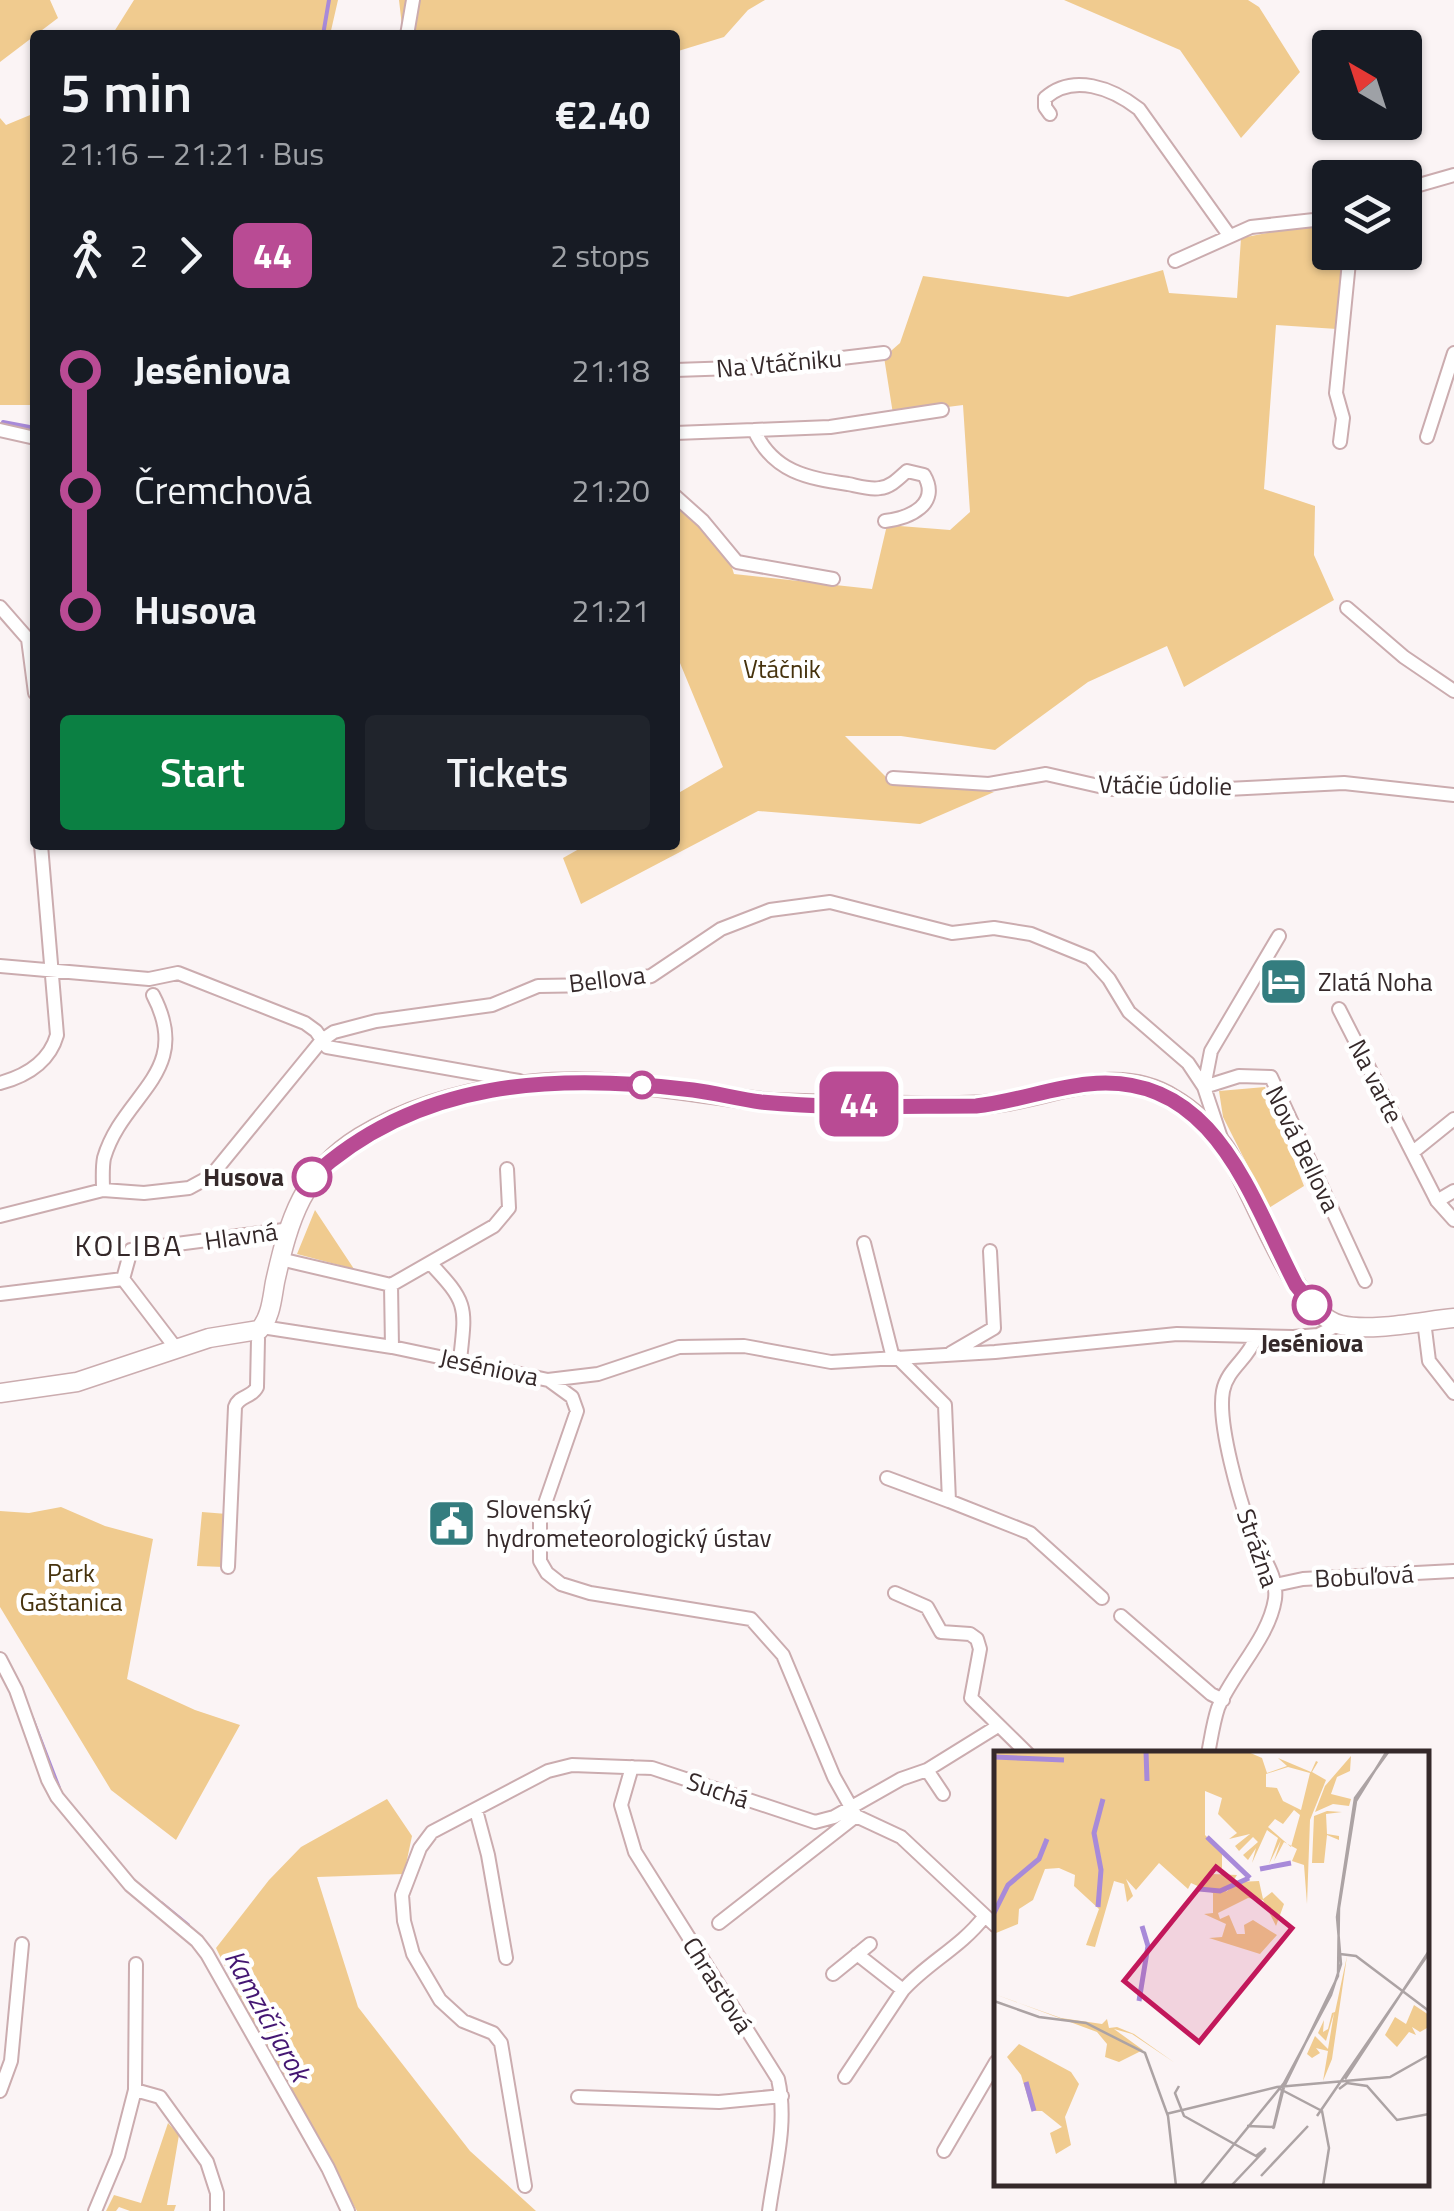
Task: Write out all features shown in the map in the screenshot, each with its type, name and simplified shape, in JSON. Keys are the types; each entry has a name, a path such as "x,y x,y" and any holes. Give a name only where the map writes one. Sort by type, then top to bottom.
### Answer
{"street":[{"path":"408,30 414,0"},
{"path":"1050,114 1045,98 1062,87 1088,84 1126,100 1139,109 1229,235"},
{"path":"1422,184 1454,175"},
{"path":"1175,261 1251,227 1312,220"},
{"path":"1340,442 1343,418 1336,393 1348,270"},
{"name":"Na Vtáčniku","path":"680,370 766,367 884,352"},
{"path":"1426,437 1454,352"},
{"path":"680,432 830,427 942,410"},
{"path":"0,430 30,437"},
{"path":"754,430 765,449 802,476 878,489 907,471 924,475 929,486 924,505 916,512 885,521"},
{"path":"680,500 703,520 736,562 833,580"},
{"path":"0,607 28,639 30,655"},
{"path":"1347,608 1454,691"},
{"name":"Vtáčie údolie","path":"893,778 982,784 1052,774 1112,789 1170,784 1227,789 1344,783 1454,795"},
{"path":"0,1083 31,1072 54,1046 57,1015 42,850"},
{"name":"Bellova","path":"322,1040 334,1032 376,1021 492,1006 544,985 599,985 651,976 721,929 770,910 830,902 952,934 994,928 1032,934 1090,958 1109,979 1129,1012 1188,1063 1204,1086 1224,1146"},
{"path":"1204,1086 1211,1051 1279,936"},
{"path":"0,966 149,979 178,973 305,1023 327,1047 536,1083"},
{"path":"103,1190 104,1160 167,1049 166,1026 153,995"},
{"name":"Na varte","path":"1340,1009 1437,1200 1454,1220"},
{"path":"0,1216 103,1190 144,1193 189,1188 212,1176 322,1040"},
{"name":"Nová Bellova","path":"1204,1086 1239,1076 1271,1076 1365,1281"},
{"name":"Hlavná","path":"123,1279 131,1250 291,1229 310,1178 360,1137 448,1098 536,1083 661,1087 759,1102 976,1106 1078,1085 1134,1083 1173,1098 1201,1120 1224,1146 1296,1285 1318,1312 1340,1324"},
{"name":"Na varte","path":"1413,1152 1454,1118"},
{"path":"280,1258 391,1286 494,1226 508,1208 507,1169"},
{"path":"1437,1200 1454,1191"},
{"path":"228,1567 235,1408 257,1386 258,1330 267,1320 280,1258 291,1229"},
{"path":"864,1242 895,1358 945,1406 949,1501"},
{"path":"949,1354 994,1328 990,1250"},
{"path":"430,1262 462,1300 465,1318 460,1360"},
{"path":"0,1294 123,1279 175,1347"},
{"path":"391,1286 392,1347"},
{"path":"1340,1324 1454,1318"},
{"path":"1424,1321 1429,1361 1454,1393"},
{"name":"Jeséniova","path":"0,1392 77,1382 175,1347 258,1330 392,1347 548,1380 598,1374 679,1348 744,1346 831,1362 1177,1334 1254,1338 1318,1335 1340,1324"},
{"name":"Strážna","path":"1209,1751 1223,1700 1274,1604 1275,1585 1239,1492 1222,1396 1226,1380 1246,1357 1254,1338"},
{"path":"922,1382 921,1365 929,1356"},
{"path":"548,1380 566,1390 576,1402 577,1412 540,1518 540,1561 544,1570 557,1582 590,1593 745,1616 756,1623 783,1656 799,1687 852,1811 902,1838 991,1921 913,1979 845,2077"},
{"path":"887,1478 1030,1534 1102,1598"},
{"name":"Bobuľová","path":"1275,1585 1303,1579 1454,1571"},
{"path":"895,1593 928,1607 941,1632 977,1638 980,1649 970,1694 974,1704 1025,1751"},
{"path":"1121,1616 1210,1694 1223,1700"},
{"path":"0,1660 16,1690 50,1786 117,1872 207,1954 328,2168 348,2211"},
{"name":"Suchá","path":"524,2186 502,2042 493,2033 463,2021 434,1993 417,1966 404,1921 403,1890 424,1839 556,1768 585,1765 672,1774 815,1822 852,1811 901,1779 927,1770 998,1726"},
{"name":"Chrasťová","path":"632,1767 622,1805 634,1852 778,2079 782,2126 769,2211"},
{"path":"927,1770 943,1794"},
{"path":"476,1810 506,1958"},
{"path":"719,1922 852,1811"},
{"path":"0,2091 12,2048 22,1944"},
{"path":"833,1974 870,1944"},
{"path":"857,1954 903,1990"},
{"path":"95,2211 118,2156 134,2090 136,1964"},
{"path":"944,2151 994,2065"},
{"path":"134,2090 160,2098 207,2162 218,2211"},
{"path":"578,2097 719,2102 782,2096"}],"green space":[{"path":"0,0 50,0 58,18 42,30 30,30 30,39 0,62"},
{"path":"134,0 338,0 331,30 115,30"},
{"path":"399,0 765,0 748,10 724,37 680,50 680,30 402,30"},
{"path":"1064,0 1248,0 1259,7 1300,72 1241,138 1180,50"},
{"path":"30,115 30,405 0,405 0,118 6,125"},
{"name":"Vtáčnik","path":"1312,224 1312,270 1342,270 1337,329 1276,325 1264,489 1315,506 1314,555 1334,600 1184,687 1167,646 1088,682 995,750 901,736 845,736 891,782 994,792 920,824 758,811 581,904 563,858 577,850 680,850 680,792 723,767 680,663 680,505 727,552 734,574 872,589 887,525 950,530 970,512 963,405 893,414 884,357 900,343 923,276 1068,297 1163,270 1169,293 1237,298 1241,238"},
{"path":"1265,1087 1304,1186 1269,1208 1223,1117 1219,1091"},
{"path":"315,1210 354,1269 297,1254"},
{"name":"Park Gaštanica","path":"61,1507 105,1526 153,1539 127,1679 195,1710 240,1725 176,1840 111,1790 0,1607 0,1511 29,1513"},
{"path":"202,1512 227,1514 224,1567 197,1566"},
{"path":"387,1799 412,1836 404,1874 317,1877 358,2007 470,2151 536,2211 357,2211 257,2031 216,1948 269,1880 301,1847"},
{"path":"168,2123 179,2135 167,2205 176,2205 174,2211 130,2211 119,2207 106,2211 114,2195 141,2203"}],"waterway":[{"path":"324,30 329,0"},
{"path":"3,422 30,427"},
{"name":"Kamzičí jarok","path":"32,1718 59,1788"},
{"name":"Kamzičí jarok","path":"161,1903 188,1925"}],"bus line":[{"name":"44","path":"312,1177 360,1137 417,1109 448,1098 536,1083 642,1085 759,1102 976,1106 1010,1102 1068,1086 1134,1083 1173,1098 1201,1120 1224,1146 1296,1285 1312,1305"}],"place":[{"name":"Zlatá Noha","path":"1283,982"},
{"name":"Husova","path":"312,1177"},
{"name":"Jeséniova","path":"1312,1305"},
{"name":"Slovenský hydrometeorologický ústav","path":"451,1523"}],"district":[{"name":"KOLIBA","path":"129,1245"}]}
